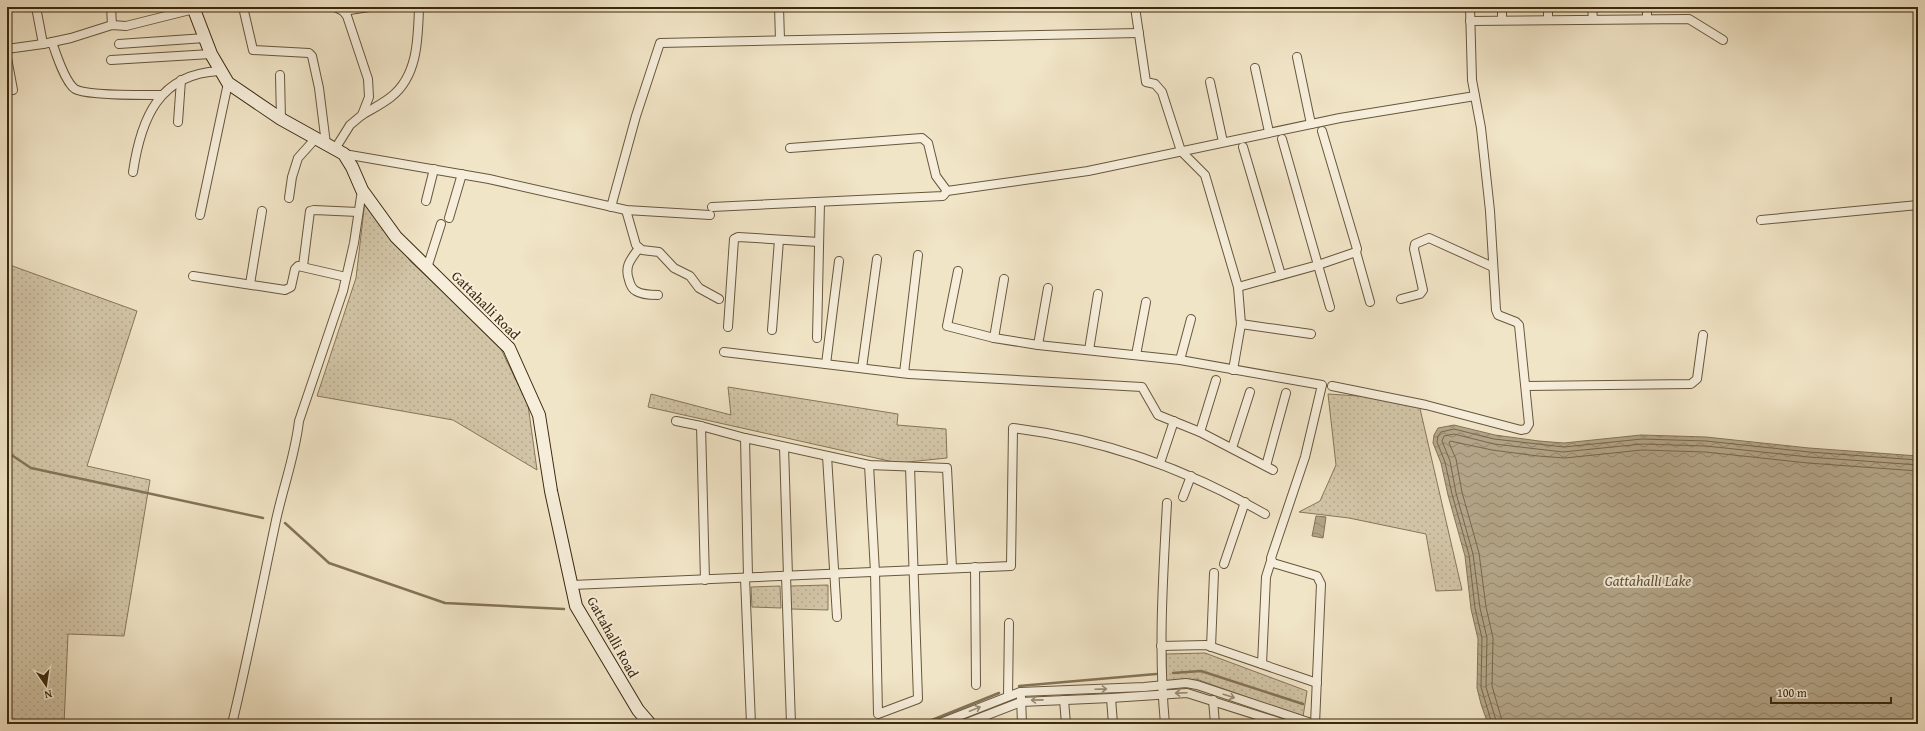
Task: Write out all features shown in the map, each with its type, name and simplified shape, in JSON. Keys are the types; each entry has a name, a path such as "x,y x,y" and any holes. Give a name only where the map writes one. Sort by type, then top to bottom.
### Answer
{"main road":[{"path":"193,8 211,54 219,71 228,83 281,119 330,146"},
{"name":"Gattahalli Road","path":"330,146 352,167 362,190 396,237 509,348 539,415 551,491 576,606 638,710 650,724"}],"street":[{"path":"36,7 43,44"},
{"path":"110,7 112,25"},
{"path":"243,7 253,50 309,53 312,56 330,146"},
{"path":"335,7 343,11 347,16 368,79 369,96 362,115"},
{"path":"343,11 369,7"},
{"path":"289,198 292,176 298,158 330,146 362,115 392,96 405,81 414,61 419,7"},
{"path":"779,7 780,40"},
{"path":"1135,7 1146,82 1155,84 1162,92 1180,151 1205,175 1238,287 1241,324 1233,370"},
{"path":"1332,386 1426,405 1521,430 1526,429 1529,424 1520,330 1516,322 1498,315 1496,310 1490,211 1481,128 1472,80 1470,7"},
{"path":"1502,7 1502,20"},
{"path":"1548,7 1548,20"},
{"path":"1592,7 1593,19"},
{"path":"1647,7 1647,18"},
{"path":"7,49 52,42 90,33 112,25 126,26 193,8"},
{"path":"1470,21 1647,18 1689,19 1723,40"},
{"path":"610,207 636,116 660,42 1139,33"},
{"path":"119,44 205,38"},
{"path":"52,42 68,81 76,89 97,93 161,96"},
{"path":"111,60 211,54"},
{"path":"1297,57 1311,124"},
{"path":"7,58 13,90"},
{"path":"1255,68 1269,132"},
{"path":"133,172 150,110 161,96 181,80 205,72 219,71"},
{"path":"280,75 281,119"},
{"path":"178,122 181,80"},
{"path":"1210,82 1223,142"},
{"path":"200,215 228,83"},
{"path":"330,146 626,210 711,211 820,202 939,197 943,196 947,191 1088,171 1269,132 1475,96"},
{"path":"1322,131 1357,249 1356,252 1370,302"},
{"path":"790,148 922,138 928,143 936,176 947,191"},
{"path":"1282,138 1330,307"},
{"path":"1243,147 1280,275"},
{"path":"426,201 434,169"},
{"path":"449,218 462,174"},
{"path":"232,724 246,666 275,523 297,438 299,421 346,277 354,243 362,190"},
{"path":"817,338 820,202"},
{"path":"1761,220 1918,205"},
{"path":"626,210 636,245 639,248 659,252 674,268 690,276 699,288 719,299"},
{"path":"250,284 262,211"},
{"path":"302,266 310,211 358,212"},
{"path":"428,268 441,224"},
{"path":"728,327 734,239 738,237 819,242"},
{"path":"1401,299 1420,294 1423,290 1414,249 1415,244 1425,239 1429,238 1493,267"},
{"path":"772,330 779,240"},
{"path":"639,248 628,262 627,269 631,285 636,291 641,293 658,295"},
{"path":"1238,287 1318,265 1356,252"},
{"path":"904,373 918,256"},
{"path":"862,368 877,259"},
{"path":"826,364 839,261"},
{"path":"193,276 285,290 291,287 295,269 302,266 346,277"},
{"path":"958,271 946,326 994,338 1038,345 1180,360 1322,385 1305,457 1271,558 1266,578 1262,664"},
{"path":"994,338 1004,279"},
{"path":"1038,345 1048,288"},
{"path":"1089,350 1098,294"},
{"path":"1136,355 1146,302"},
{"path":"1180,360 1191,319"},
{"path":"1241,324 1311,334"},
{"path":"1526,386 1691,384 1697,379 1703,335"},
{"path":"724,352 904,373 1142,387 1158,415 1200,432 1269,468 1286,393"},
{"path":"1200,432 1216,380"},
{"path":"1232,448 1250,392"},
{"path":"676,421 784,447 869,465 947,468 952,568"},
{"path":"1160,463 1174,421"},
{"path":"701,426 705,580"},
{"path":"572,585 1011,566 1013,428 1090,441 1160,463 1245,502 1265,514"},
{"path":"745,438 750,724"},
{"path":"784,447 792,724"},
{"path":"827,456 837,617"},
{"path":"869,465 875,572 878,714 918,699 910,467"},
{"path":"1183,497 1191,476"},
{"path":"1224,564 1245,502"},
{"path":"1165,724 1162,690 1161,646 1167,503"},
{"path":"964,724 977,722 1021,702 1111,698 1162,690 1186,684 1197,685 1315,724 1320,579 1317,576 1273,564 1271,561"},
{"path":"975,567 976,685"},
{"path":"1211,647 1214,573"},
{"path":"1008,696 1009,623"},
{"path":"1161,646 1206,645 1317,683"},
{"path":"938,724 1020,692 1162,690 1187,693 1213,700 1264,720 1285,724"},
{"path":"1020,692 1022,724"},
{"path":"1111,698 1113,724"},
{"path":"1064,700 1066,724"},
{"path":"1213,700 1215,724"}],"shaded area":[{"path":"365,201 411,262 498,343 528,405 537,470 453,420 317,396 356,278"},
{"path":"7,264 137,311 87,466 150,480 124,636 68,634 64,724 7,724"},
{"path":"728,387 898,414 897,425 946,429 947,458 898,463 648,407 651,394 731,415"},
{"path":"1328,394 1418,400 1462,590 1436,591 1426,534 1349,518 1299,512 1320,501 1336,465"},
{"path":"828,585 828,610 791,609 790,586"},
{"path":"780,586 781,608 752,607 751,587"},
{"path":"1205,653 1307,691 1303,717 1196,679 1166,682 1166,654"}],"water":[{"name":"Gattahalli Lake","path":"1454,425 1495,435 1564,443 1641,435 1706,437 1809,448 1918,456 1918,724 1488,724 1477,688 1478,639 1471,609 1465,556 1448,495 1441,463 1433,443 1434,435 1438,428"},
{"path":"1316,516 1326,517 1323,538 1312,536"}],"waterway":[{"path":"7,452 31,468 263,518"},
{"path":"285,523 329,563 445,603 564,609"},
{"path":"1173,673 1201,671 1303,704"},
{"path":"1019,686 1156,674"},
{"path":"922,724 999,693"}]}
